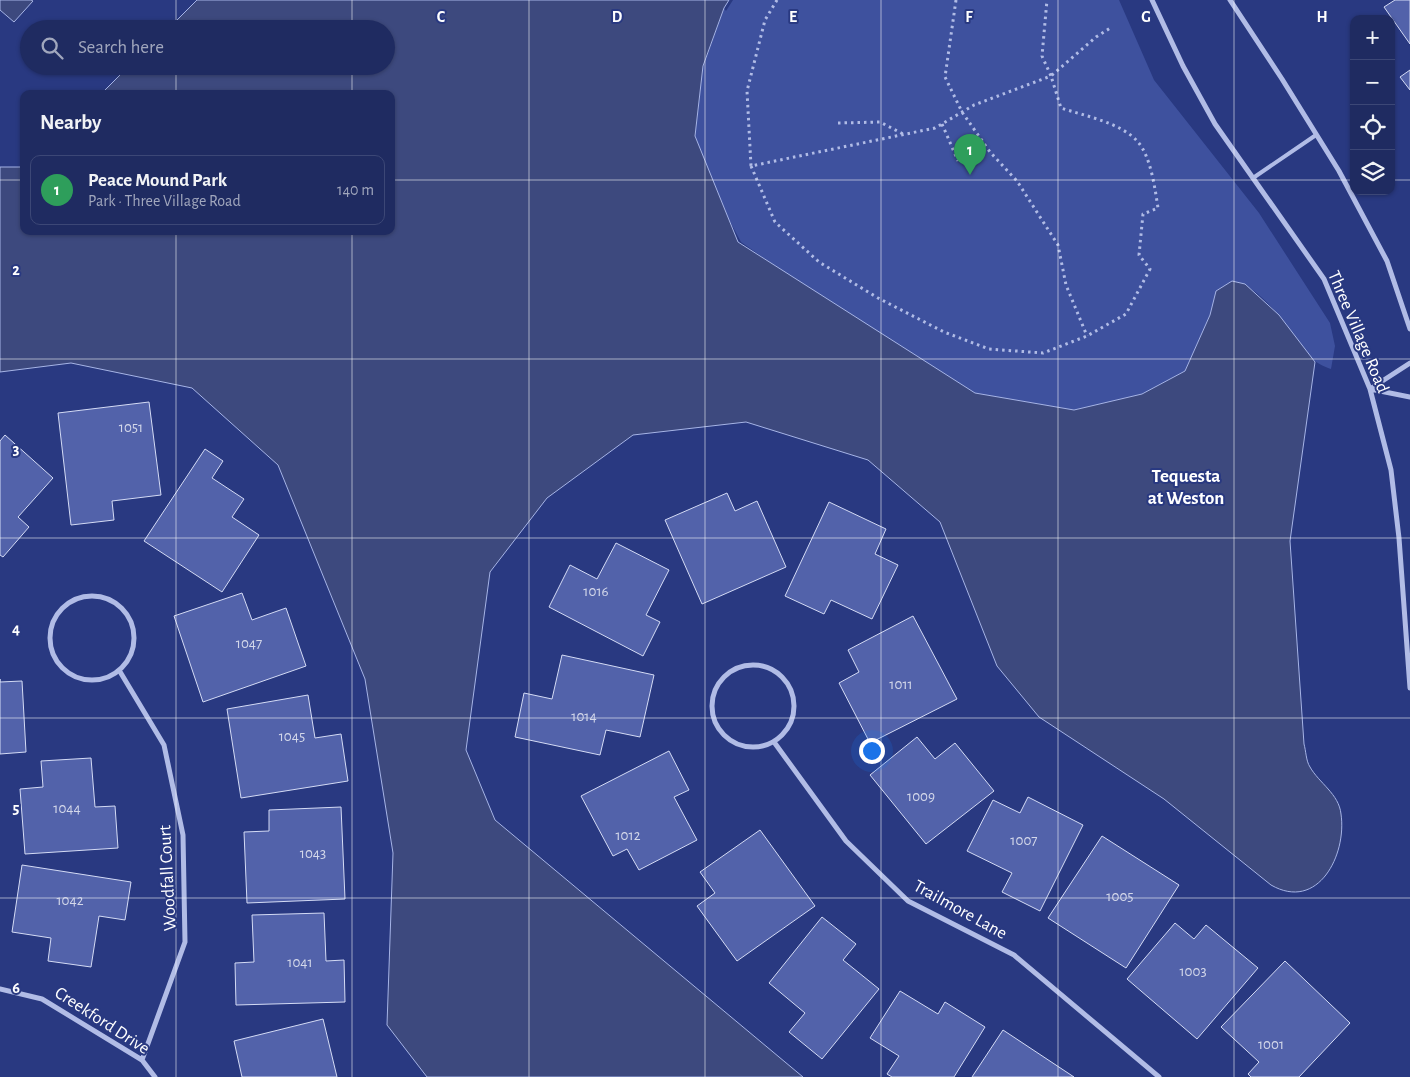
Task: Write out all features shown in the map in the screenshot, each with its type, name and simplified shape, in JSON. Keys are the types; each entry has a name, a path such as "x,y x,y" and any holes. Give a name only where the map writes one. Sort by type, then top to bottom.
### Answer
{"street":[{"name":"Three Village Road","path":"1152,0 1182,66 1216,124 1324,279 1370,389 1391,470 1400,538 1410,688"},
{"path":"1230,0 1316,135 1387,261 1410,329"},
{"path":"1370,389 1410,363"},
{"path":"1370,389 1410,397"},
{"path":"83,597 103,597 115,602 125,611 132,622 133,648 128,660 119,670 108,676 95,679 82,678 70,673 60,664 53,653 50,640 52,627 57,615 65,605 83,597"},
{"path":"758,665 770,669 781,676 789,686 794,698 791,723 784,734 774,742 762,746 743,745 726,736 718,727 713,715 714,696 723,679 733,670 758,665"},
{"name":"Woodfall Court","path":"119,670 164,745 184,835 185,942 142,1060"},
{"name":"Trailmore Lane","path":"774,742 846,841 908,901 1014,955 1158,1077"},
{"name":"Creekford Drive","path":"0,989 42,999 142,1060 155,1077"}],"lane":[{"path":"1253,178 1316,135"}],"path":[{"path":"777,0 766,20 747,91 751,166 775,222 819,262 878,298 927,323 989,349 1043,353 1087,336 1126,314 1150,269 1139,255 1143,214 1158,208 1152,173 1139,142 1114,125 1061,108 1051,76 1042,56 1047,0"},
{"path":"956,0 945,77 962,112 990,152 1017,180 1058,245 1066,285 1087,336"},
{"path":"751,166 904,135 942,124 974,105 1051,76 1096,37 1112,28"},
{"path":"838,123 880,122 904,135"},
{"path":"942,124 958,161"}],"shaded area":[{"path":"0,0 33,1 14,22 0,10"},
{"path":"197,0 729,0 724,8 703,66 695,136 738,242 975,393 1074,410 1142,394 1185,371 1210,315 1216,291 1232,281 1245,284 1279,315 1315,362 1290,541 1304,744 1309,765 1337,800 1341,814 1342,830 1339,846 1334,862 1326,875 1315,885 1303,891 1288,891 1271,885 1164,799 1039,717 997,666 940,522 868,460 746,422 633,435 547,498 490,572 466,750 495,820 803,1077 427,1077 387,1025 393,853 365,679 278,465 192,388 71,363 0,372 0,167 20,167 20,235 395,235 395,90 105,90 120,75 395,75 395,20 177,20"},
{"path":"733,0 1119,0 1154,80 1259,213 1330,323 1335,346 1331,369 1314,360 1278,314 1256,293 1245,285 1232,281 1216,291 1210,315 1185,371 1142,394 1074,410 975,393 852,320 741,242 727,216 695,137 703,68 724,8 726,11"}],"building":[{"path":"1395,0 1410,0 1410,44 1395,23 1395,15 1390,15 1384,7"},
{"path":"1410,70 1410,90 1400,77"},
{"path":"149,402 161,495 112,501 114,520 71,525 58,413"},
{"path":"5,435 53,478 18,517 29,527 3,557 0,555 0,441"},
{"path":"205,449 223,461 212,478 244,499 232,517 259,535 222,592 144,541"},
{"path":"727,493 735,511 757,501 786,567 702,604 665,520"},
{"path":"829,502 886,529 875,554 898,565 872,619 831,600 824,614 785,596"},
{"path":"616,543 669,570 646,615 660,622 643,656 549,607 570,565 597,579"},
{"path":"242,593 252,620 286,608 306,666 203,702 174,616"},
{"path":"913,616 957,699 870,743 839,683 859,672 848,650"},
{"path":"562,655 654,675 640,737 606,730 600,755 515,737 524,693 552,699"},
{"path":"22,681 26,752 0,754 0,682"},
{"path":"308,695 315,738 341,734 348,781 241,798 227,709"},
{"path":"917,737 935,759 955,743 994,791 926,844 870,775"},
{"path":"669,751 689,790 674,797 697,840 639,870 627,849 613,856 581,796"},
{"path":"91,758 95,807 115,806 118,848 25,854 20,789 43,787 41,761"},
{"path":"1028,797 1083,825 1040,911 1002,892 1012,873 967,851 993,800 1020,813"},
{"path":"341,807 345,899 247,903 244,832 269,831 269,810"},
{"path":"760,830 815,906 737,961 697,906 715,893 700,872"},
{"path":"1102,836 1179,885 1126,968 1048,918"},
{"path":"22,865 131,882 125,920 99,916 91,967 48,961 51,938 12,932"},
{"path":"324,913 326,961 344,960 345,1002 236,1005 235,963 254,962 252,915"},
{"path":"822,917 856,944 843,960 879,989 822,1059 789,1032 805,1013 769,983"},
{"path":"1175,923 1194,939 1206,925 1258,968 1197,1039 1127,979"},
{"path":"1285,961 1350,1023 1299,1077 1251,1077 1248,1074 1259,1062 1221,1027"},
{"path":"900,991 938,1014 945,1002 985,1027 954,1077 892,1077 887,1074 899,1056 870,1038"},
{"path":"323,1019 337,1077 242,1077 234,1041"},
{"path":"1003,1030 1074,1077 972,1077"}],"place":[{"name":"Peace Mound Park","path":"970,175"}],"district":[{"name":"Tequesta at Weston","path":"1186,487"}]}
